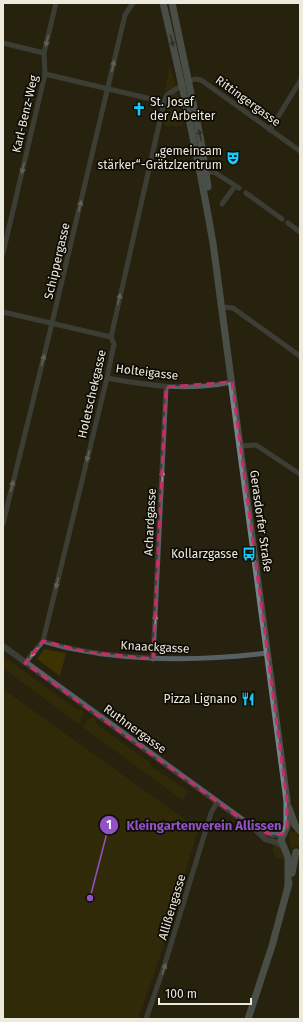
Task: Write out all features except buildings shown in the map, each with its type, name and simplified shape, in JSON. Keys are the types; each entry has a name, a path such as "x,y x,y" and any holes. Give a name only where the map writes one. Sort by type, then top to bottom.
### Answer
{"main road":[{"name":"Gerasdorfer Straße","path":"163,3 185,84"},
{"name":"Gerasdorfer Straße","path":"172,3 185,84 204,173 287,801 287,826 282,840 288,857 288,888"},
{"name":"Gerasdorfer Straße","path":"287,801 295,825 300,831"},
{"name":"Gerasdorfer Straße","path":"284,833 292,829 300,831"},
{"name":"Gerasdorfer Straße","path":"248,1019 272,946 298,851 290,852 285,848"}],"street":[{"name":"Karl-Benz-Weg","path":"3,253 45,74 44,53 56,3"},
{"name":"Schippergasse","path":"3,524 125,15 133,3"},
{"path":"3,43 44,53"},
{"path":"45,74 164,102 167,95 171,91 185,84"},
{"name":"Rittingergasse","path":"185,84 196,79 201,80 300,151"},
{"path":"270,130 300,81"},
{"name":"Holetschekgasse","path":"26,663 43,641 107,378 114,344 110,337 164,102"},
{"path":"204,173 214,172 237,187 222,204"},
{"path":"246,193 282,219"},
{"path":"288,223 300,232"},
{"path":"222,307 233,308 300,356"},
{"path":"3,312 110,337"},
{"name":"Holteigasse","path":"107,378 166,387 216,385 232,382"},
{"name":"Achardgasse","path":"153,659 166,387"},
{"path":"240,446 256,445 300,474"},
{"name":"Knaackgasse","path":"43,641 88,652 153,659 193,659 267,653"},
{"name":"Ruthnergasse","path":"3,646 255,829 266,839 278,843 285,848"},
{"name":"Allißengasse","path":"146,1019 164,970 210,813 217,802"},
{"name":"Ruthnergasse","path":"255,829 273,835 284,833"}],"highlighted area":[{"path":"232,382 287,801 287,826 283,834 273,835 255,829 25,663 43,641 87,652 153,659 166,387"}],"shaded area":[{"path":"170,68 176,86 167,91 164,96 169,69"},
{"path":"177,93 180,98 179,102 168,101 170,95"},
{"path":"169,104 179,105 183,126 166,126 164,124"},
{"path":"44,649 66,653 60,676 37,659"},
{"path":"3,656 79,711 82,708 84,712 80,723 77,723 3,668"},
{"path":"3,689 198,829 157,966 138,1019 3,1019"},
{"path":"92,717 97,719 96,724 148,761 152,767 188,791 184,798 181,799 84,728 83,725"},
{"path":"290,832 295,832 300,836 300,845 291,848 289,839"},
{"path":"273,844 280,847 287,859 276,858 273,852"}],"place":[{"name":"St. Josef der Arbeiter","path":"139,109"},
{"name":"„gemeinsam stärker“-Grätzlzentrum","path":"233,158"},
{"name":"Kollarzgasse","path":"249,554"},
{"name":"Pizza Lignano","path":"248,699"},
{"name":"Kleingartenverein Allissen","path":"90,898"}]}
